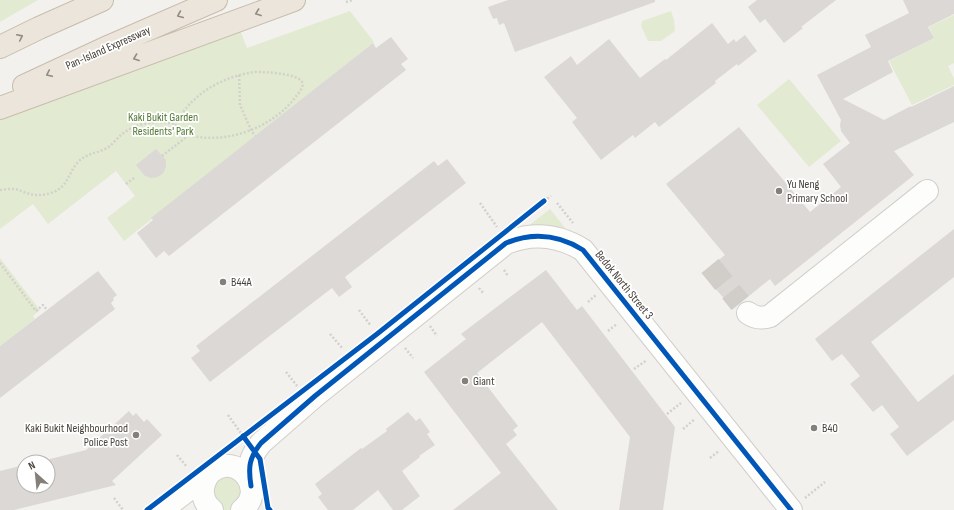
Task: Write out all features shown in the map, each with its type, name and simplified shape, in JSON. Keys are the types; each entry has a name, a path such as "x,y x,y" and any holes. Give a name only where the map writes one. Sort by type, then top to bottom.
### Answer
{"highway":[{"path":"39,28 60,4 67,0"},
{"path":"0,47 102,0"},
{"name":"Pan-Island Expressway","path":"0,97 110,46 216,0"},
{"path":"0,108 294,0"}],"street":[{"path":"748,313 760,318 770,316 927,191"},
{"name":"Bedok North Street 3","path":"246,440 265,440 315,396 506,243 524,237 543,236 567,241 583,250 791,510"},
{"path":"246,440 251,487 259,510"},
{"path":"162,510 212,471 224,466 230,466 242,471 250,480 250,499 248,504 242,510"},
{"path":"212,471 205,481 203,492 206,504 212,510"}],"path":[{"path":"346,2 353,0"},
{"path":"255,72 277,73 299,79 303,87 290,105 284,110 273,119 251,130 216,138 200,138 178,132 176,129 176,124 188,106 204,91 239,75 255,72"},
{"path":"239,75 240,105 255,136"},
{"path":"0,190 14,189 36,195 51,193 64,185 79,161 88,155 107,148 128,130 152,122 176,124"},
{"path":"162,156 189,136"},
{"path":"126,184 134,178"},
{"path":"538,206 551,196"},
{"path":"480,203 494,223"},
{"path":"0,263 10,273 36,310 43,306 46,310"},
{"path":"503,269 508,276"},
{"path":"588,302 598,294"},
{"path":"359,310 372,327"},
{"path":"608,331 620,321"},
{"path":"432,328 437,336"},
{"path":"330,334 340,345"},
{"path":"404,346 414,358"},
{"path":"634,369 641,364"},
{"path":"286,372 296,385"},
{"path":"667,414 674,408"},
{"path":"228,415 246,440"},
{"path":"683,429 696,418"},
{"path":"710,458 722,449"},
{"path":"177,455 187,467"},
{"path":"791,510 825,482"},
{"path":"114,498 123,510"}],"green space":[{"path":"0,0 38,0 0,22"},
{"name":"Kaki Bukit Garden Residents' Park","path":"350,11 374,42 124,241 107,218 135,196 116,171 48,224 33,204 0,229 0,112 238,25 247,48"},
{"path":"671,11 675,31 661,41 648,41 641,26 642,21"},
{"path":"954,15 954,63 948,66 954,79 954,85 912,105 889,61 934,38 929,27"},
{"path":"789,79 841,141 809,167 757,105"},
{"path":"550,209 582,249 508,242"},
{"path":"0,258 40,310 33,316 35,319 0,346"},
{"path":"242,471 242,510 212,510 204,483"}],"building":[{"path":"508,0 655,0 655,2 515,52 504,23 499,25 497,18 493,19 488,7"},
{"path":"757,0 836,0 801,27 803,28 784,43 765,19 760,23 748,7"},
{"path":"903,0 954,0 954,14 928,27 934,38 888,61 893,72 843,99 884,120 954,86 954,122 894,151 914,175 775,286 770,279 733,309 702,273 725,255 666,184 739,127 810,212 841,187 823,164 850,143 841,131 841,120 817,75 871,47 865,35 909,13"},
{"path":"712,23 728,44 734,39 736,42 745,35 757,51 715,81 716,83 659,127 655,122 635,138 633,135 601,160 572,122 577,118 544,77 571,56 577,65 609,39 640,78 665,59 666,60"},
{"path":"391,37 408,59 401,64 406,70 169,256 164,251 156,258 137,233 153,220 151,218 373,43 376,48"},
{"path":"156,149 166,160 166,166 161,175 151,178 145,176 136,165"},
{"path":"447,159 466,183 345,277 352,287 339,297 332,288 210,382 191,358 200,351 196,346 434,161 438,166"},
{"path":"954,229 954,277 871,342 918,402 954,374 954,420 907,456 890,434 899,427 882,405 873,412 850,384 860,376 842,354 832,361 815,339"},
{"path":"546,270 577,310 582,306 675,427 663,510 619,510 630,437 542,322 477,373 518,426 513,430 517,435 506,444 558,510 453,510 501,473 424,372 466,339 461,334"},
{"path":"98,271 117,295 113,298 114,300 111,303 115,309 0,398 0,346"},
{"path":"129,411 133,416 136,413 144,422 147,419 162,435 112,481 116,485 14,510 0,510 0,471 16,467 16,494 56,494 56,458 86,450"},
{"path":"408,412 416,421 420,418 430,432 427,434 435,445 419,456 420,457 402,471 420,496 402,510 393,510 378,490 353,510 328,510 318,497 322,494 315,484 361,448 362,449 387,431 386,429"}],"tunnel":[{"path":"710,266 740,303"}],"cycle path":[{"path":"147,510 377,334 544,201"},
{"path":"251,486 250,463 254,453 261,443 315,396 506,243 526,237 536,236 555,238 583,250 791,510"},
{"path":"243,436 260,459 268,508 270,510"}],"place":[{"name":"Yu Neng Primary School","path":"779,191"},
{"name":"B44A","path":"223,282"},
{"name":"Giant","path":"465,381"},
{"name":"B40","path":"814,428"},
{"name":"Kaki Bukit Neighbourhood Police Post","path":"136,435"}]}
